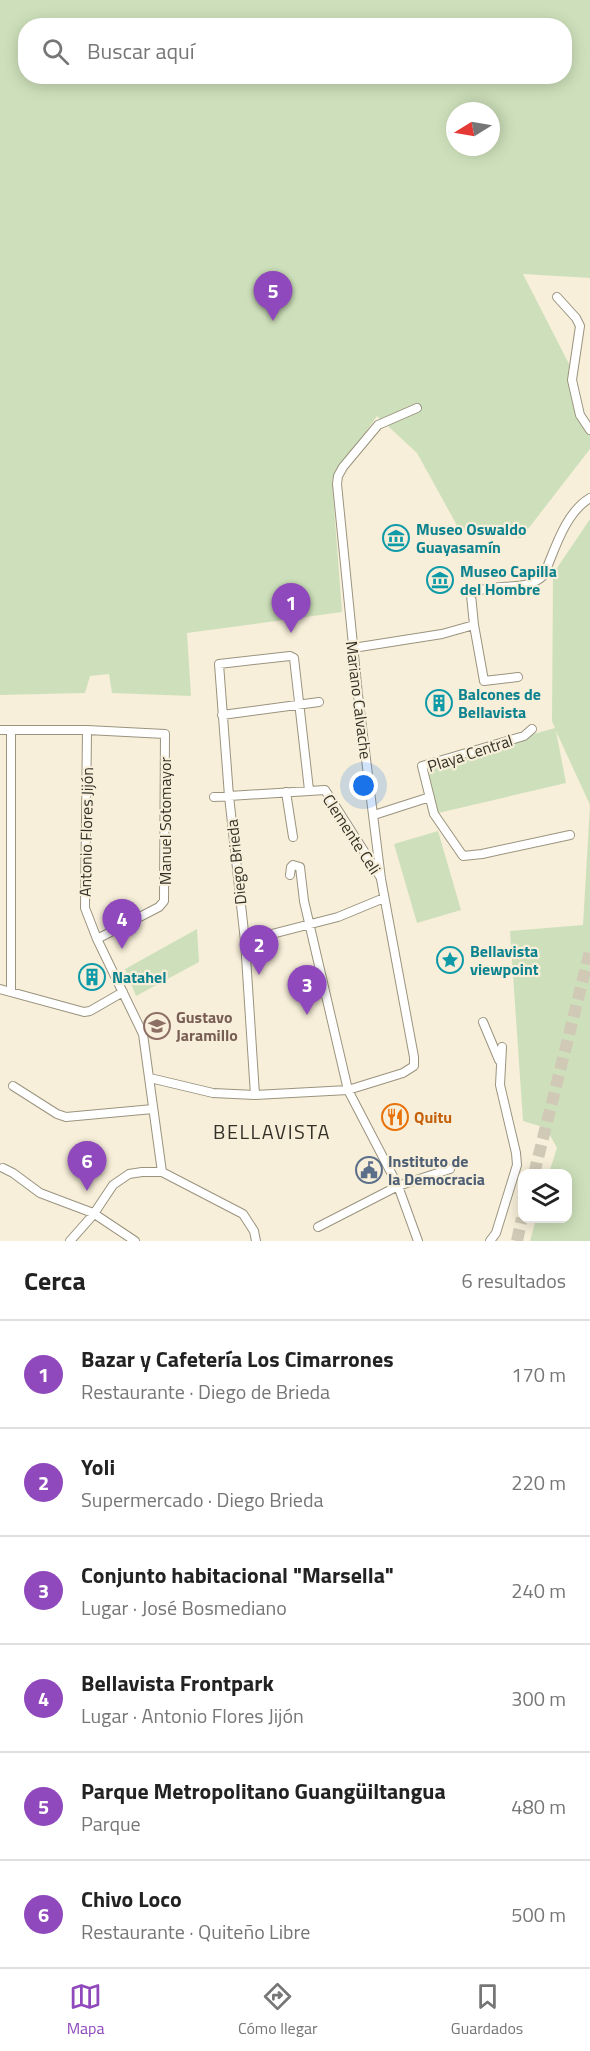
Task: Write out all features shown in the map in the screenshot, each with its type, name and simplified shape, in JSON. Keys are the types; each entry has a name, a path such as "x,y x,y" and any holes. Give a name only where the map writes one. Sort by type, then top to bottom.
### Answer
{"street":[{"path":"557,297 576,318 579,326 572,380 580,415 590,430"},
{"name":"Mariano Calvache","path":"150,1078 213,1094 255,1095 348,1090 408,1072 415,1063 381,879 353,648 337,484 338,476 378,425 417,408"},
{"path":"518,677 484,681 471,595 485,590 532,583 544,574 569,519 583,502 590,498"},
{"path":"353,648 442,634 474,625"},
{"name":"Diego Brieda","path":"255,1095 245,941 229,796 219,664 293,657 301,704"},
{"path":"222,715 319,702"},
{"path":"301,704 309,790"},
{"name":"Playa Central","path":"374,814 430,797 422,766 524,736 532,729"},
{"path":"0,730 87,730"},
{"path":"11,730 11,992"},
{"name":"Manuel Sotomayor","path":"87,730 163,732 166,735 164,901 159,907 97,939"},
{"name":"Antonio Flores Jijón","path":"87,730 85,903 97,939 143,1034 162,1172"},
{"name":"Clemente Celi","path":"214,797 325,790 381,879"},
{"path":"286,792 293,837"},
{"path":"430,797 434,814 463,856 490,853 570,835"},
{"path":"290,876 293,865 300,867 304,901 348,1090 398,1186 418,1241"},
{"path":"245,941 338,917 384,898"},
{"path":"0,989 84,1012 90,1011 123,992"},
{"path":"483,1022 500,1064"},
{"path":"490,1241 496,1233 516,1165 516,1152 500,1085 502,1047"},
{"path":"13,1086 57,1114 66,1117 153,1109"},
{"path":"3,1168 42,1195 93,1213 135,1241"},
{"path":"318,1227 398,1186 450,1169"},
{"path":"70,1241 113,1185 129,1174 162,1172 243,1214 254,1231 256,1241"}],"green space":[{"path":"0,0 590,0 590,278 523,274 569,364 590,433 590,449 521,538 459,529 417,453 377,416 332,480 342,612 187,633 191,696 112,693 109,674 90,676 85,693 0,695"},
{"path":"590,519 590,805 556,731 566,783 434,814 423,765 555,728 552,721 553,574"},
{"path":"590,805 590,1241 530,1241 535,1223 572,1223 572,1169 550,1169 557,1148 546,1128 523,1121 510,931 583,925"},
{"path":"438,831 461,910 417,923 394,844"},
{"path":"197,929 199,962 136,996 125,969"}],"tunnel":[{"path":"535,1169 590,951"},
{"path":"517,1241 521,1223"}],"place":[{"name":"Parque Metropolitano Guangüiltangua","path":"273,321"},
{"name":"Museo Oswaldo Guayasamín","path":"396,538"},
{"name":"Museo Capilla del Hombre","path":"440,580"},
{"name":"Bazar y Cafetería Los Cimarrones","path":"291,633"},
{"name":"Balcones de Bellavista","path":"439,703"},
{"name":"Bellavista Frontpark","path":"122,949"},
{"name":"Bellavista viewpoint","path":"450,960"},
{"name":"Yoli","path":"259,975"},
{"name":"Natahel","path":"92,977"},
{"name":"Conjunto habitacional \"Marsella\"","path":"307,1015"},
{"name":"Gustavo Jaramillo","path":"157,1026"},
{"name":"Quitu","path":"395,1117"},
{"name":"Instituto de la Democracia","path":"369,1170"},
{"name":"Chivo Loco","path":"87,1191"}],"district":[{"name":"BELLAVISTA","path":"272,1131"}]}
